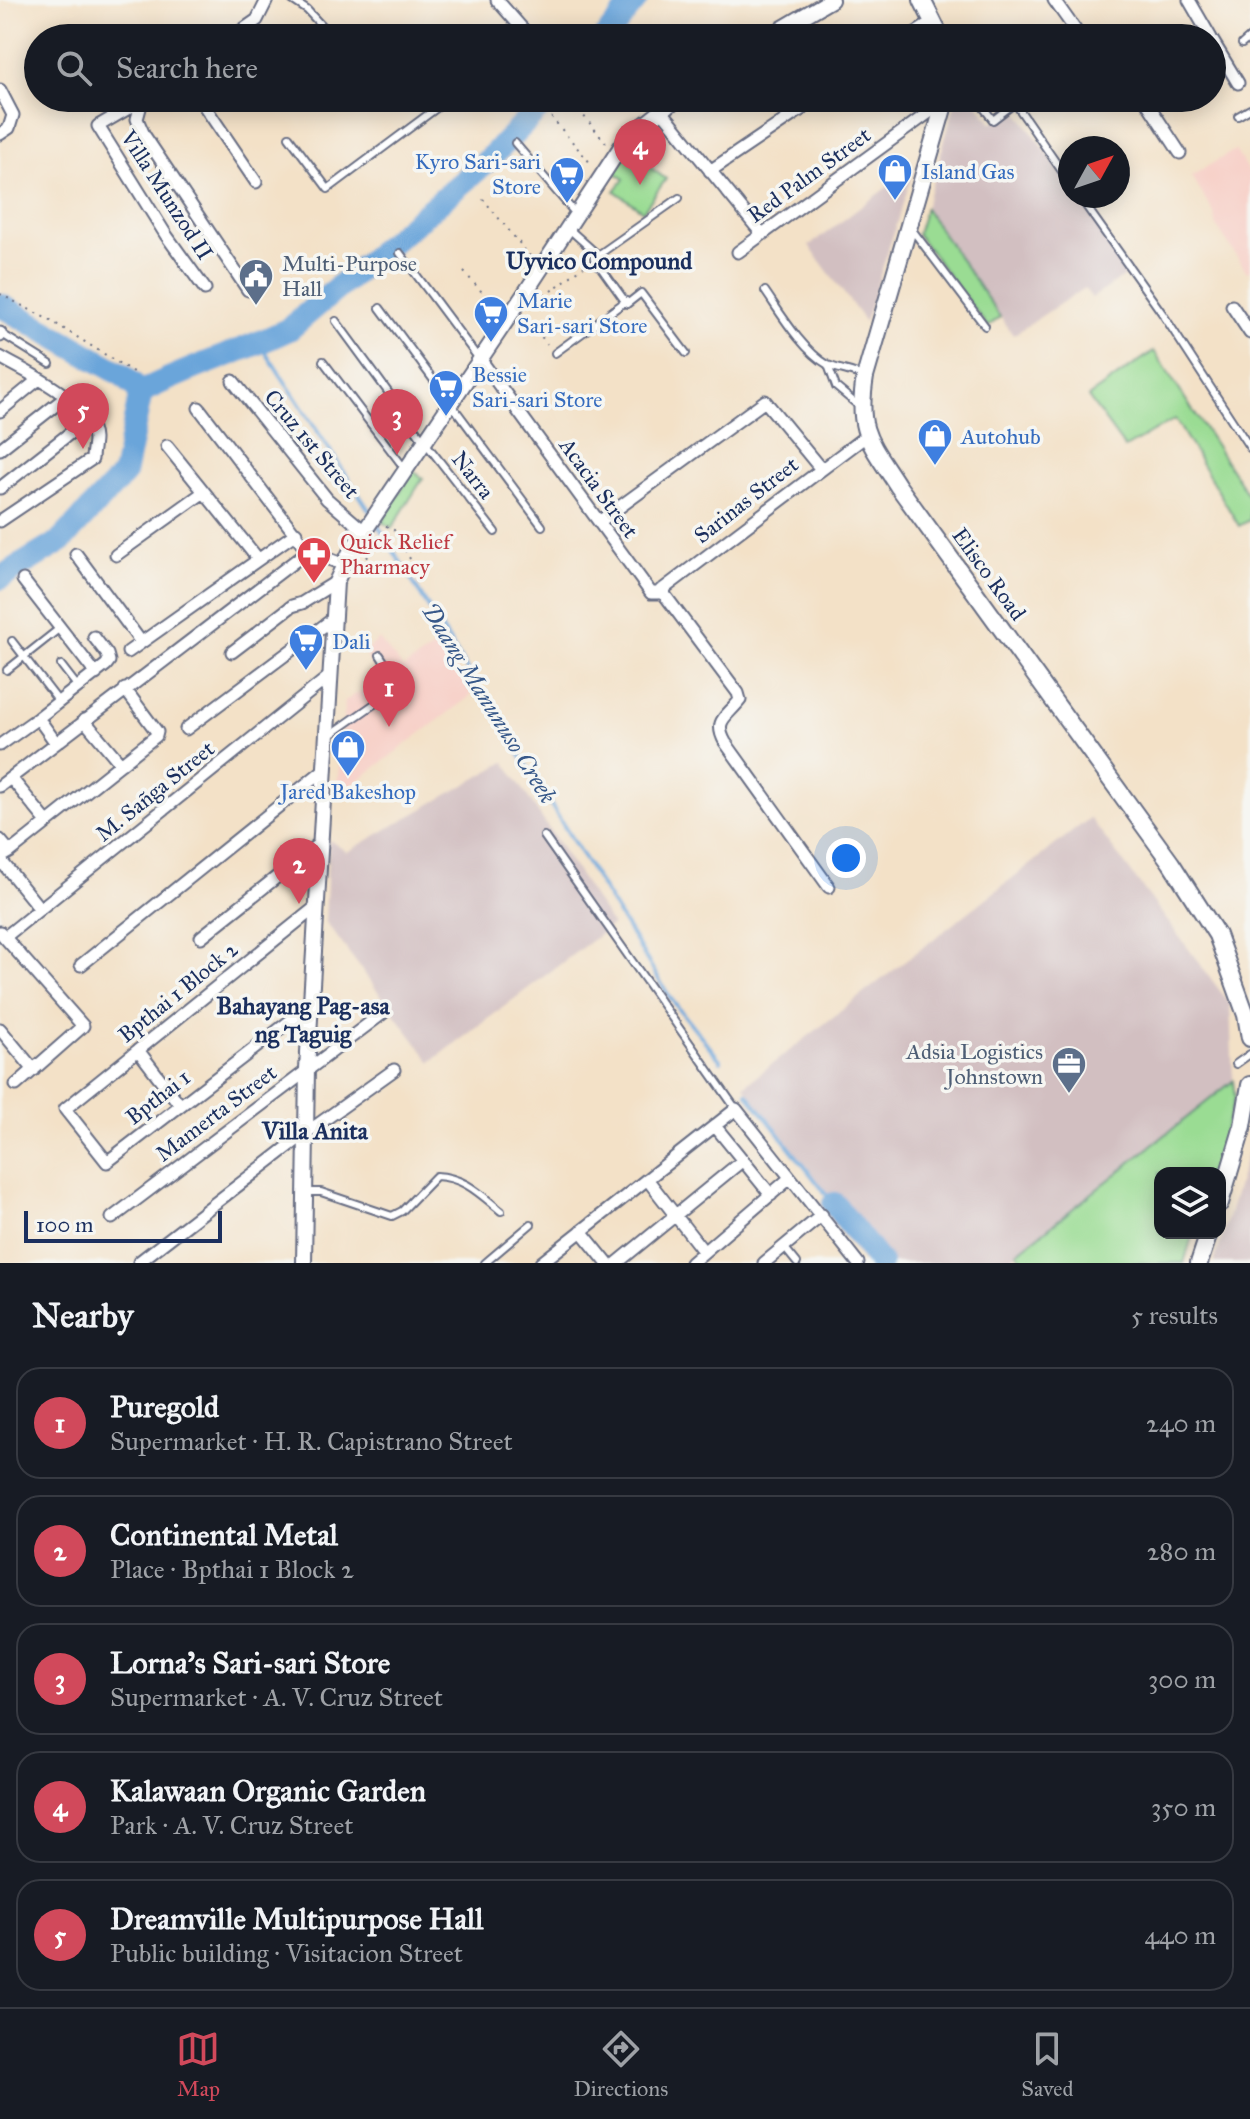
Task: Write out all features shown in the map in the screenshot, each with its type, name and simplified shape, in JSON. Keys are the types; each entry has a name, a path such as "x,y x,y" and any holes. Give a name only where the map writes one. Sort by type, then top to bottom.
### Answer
{"main road":[{"path":"922,0 935,24"},
{"name":"Elisco Road","path":"942,112 865,377 860,407 866,436 898,486 1136,805 1220,930 1250,1038"},
{"path":"1226,1183 1243,1126 1250,1087"},
{"path":"1202,1261 1208,1239"}],"street":[{"path":"251,24 257,20 267,0"},
{"path":"497,0 515,24"},
{"path":"790,24 831,0"},
{"path":"1054,0 1071,24"},
{"path":"1189,0 1203,24"},
{"path":"929,24 934,21"},
{"path":"1226,63 1238,83"},
{"path":"0,90 13,115 9,128 0,134"},
{"name":"Villa Munzod II","path":"122,112 98,126 166,235 205,289"},
{"path":"138,112 139,127 248,290"},
{"path":"208,112 256,182"},
{"path":"304,1263 307,1069 336,582 342,564 615,154 626,139 659,112"},
{"path":"663,112 762,234"},
{"path":"710,171 797,112"},
{"name":"Red Palm Street","path":"738,252 930,112"},
{"path":"1153,112 1180,153"},
{"path":"1232,306 1250,333"},
{"name":"Acacia Street","path":"480,359 599,522 738,693 740,700 720,723 719,730 829,887"},
{"path":"0,521 92,459 94,438 88,419 66,397 39,379 3,363"},
{"path":"0,411 39,379"},
{"name":"Cruz 1st Street","path":"233,381 327,499 371,520"},
{"path":"0,449 66,397"},
{"path":"599,522 765,401 820,468"},
{"path":"199,408 308,551 342,564"},
{"path":"0,488 88,419"},
{"name":"Sarinas Street","path":"656,591 866,436"},
{"path":"167,446 258,559"},
{"path":"116,555 204,492"},
{"path":"128,652 296,533"},
{"path":"0,786 308,551"},
{"path":"76,554 141,642"},
{"path":"23,580 96,674"},
{"path":"232,652 292,606 336,582"},
{"path":"186,729 333,619"},
{"path":"0,744 96,674 109,661 94,637"},
{"name":"M. Sañga Street","path":"2,934 40,909 331,675"},
{"path":"40,909 2,862 3,856 157,735 125,689"},
{"path":"38,718 56,743"},
{"path":"84,720 121,764"},
{"path":"81,965 325,769"},
{"path":"11,778 47,822"},
{"path":"0,840 10,852"},
{"path":"201,937 321,842"},
{"name":"Bpthai 1 Block 2","path":"107,1162 65,1109 317,906"},
{"path":"2,934 83,1026 16,1085"},
{"name":"Bpthai 1","path":"107,1162 311,1005"},
{"name":"Mamerta Street","path":"112,1218 383,1013"},
{"path":"0,1029 34,1070"},
{"path":"138,1050 180,1105"},
{"path":"139,1262 306,1133 394,1070"},
{"path":"541,1263 736,1109 858,1263"},
{"path":"715,1126 771,1195"},
{"path":"617,1263 743,1160"},
{"path":"691,1263 790,1178"},
{"path":"647,1179 704,1252"},
{"path":"764,1263 822,1215"},
{"path":"581,1231 607,1263"}],"lane":[{"path":"292,0 320,24"},
{"path":"1242,44 1250,37"},
{"path":"1238,116 1250,109"},
{"path":"289,137 328,189 431,112"},
{"path":"987,112 993,120 1003,112"},
{"path":"1021,112 1058,166"},
{"path":"515,143 575,213"},
{"path":"596,257 679,198"},
{"path":"1088,208 1162,313 1250,448"},
{"path":"567,226 596,257 627,304 641,293 686,353"},
{"path":"909,226 985,326"},
{"name":"Acacia Street","path":"400,253 480,359"},
{"path":"765,291 799,340 828,365 865,377"},
{"path":"555,353 626,301"},
{"path":"380,308 542,526"},
{"name":"Narra","path":"336,321 495,532"},
{"path":"1,334 50,364"},
{"path":"323,361 405,469"},
{"path":"828,365 836,387 860,407"},
{"path":"7,670 60,628"},
{"path":"12,641 59,702"},
{"path":"327,737 390,693 392,674 380,655"},
{"path":"61,665 78,687"},
{"path":"544,836 736,1109"},
{"path":"1236,1064 1250,1054"},
{"path":"306,1192 321,1192 392,1216 402,1211 436,1176 450,1177 466,1182 501,1211"},
{"path":"485,1263 531,1224"},
{"path":"784,1247 797,1263"}],"path":[{"path":"547,112 601,175"},
{"path":"580,112 615,154"},
{"path":"483,199 527,254 543,264"},
{"path":"534,292 547,294 596,257"},
{"path":"464,272 506,319"},
{"path":"0,294 53,322 136,374"},
{"path":"516,305 555,353"},
{"path":"371,520 394,530 419,575"}],"shaded area":[{"path":"953,112 984,112 992,123 1006,112 1018,112 1058,169 1058,208 1085,208 1130,272 1092,298 1084,288 1013,335 925,208"},
{"path":"1235,150 1250,174 1250,271 1247,272 1217,227 1214,213 1191,176"},
{"name":"Island Gas","path":"911,169 913,172 865,322 809,246"},
{"path":"379,639 403,668 441,643 472,695 336,797 345,701 380,679 364,653"},
{"path":"505,762 612,925 431,1062 325,921 329,840 347,852"},
{"path":"1090,818 1230,1004 1233,1081 1005,1263 883,1263 744,1086"},
{"path":"1250,1143 1250,1263 1214,1263 1222,1239 1226,1239 1226,1225"}],"green space":[{"path":"626,150 666,179 643,211 615,191 624,179 611,170"},
{"path":"925,208 1000,317 988,327 917,234"},
{"path":"1154,351 1250,498 1250,520 1239,526 1175,419 1125,448 1088,397"},
{"path":"413,471 423,478 392,528 382,522"},
{"path":"1233,1081 1235,1098 1214,1167 1154,1167 1154,1239 1191,1239 1184,1263 1025,1263 1017,1253"}],"waterway":[{"path":"616,24 636,0"},
{"path":"141,392 289,329 485,163 535,112"},
{"path":"0,305 123,375 141,392"},
{"name":"Daang Manunuso Creek","path":"258,345 263,348 371,513"},
{"path":"0,578 61,541 124,474 141,392"},
{"name":"Daang Manunuso Creek","path":"375,521 671,999 721,1061"},
{"name":"Daang Manunuso Creek","path":"747,1093 834,1204"},
{"name":"Daang Manunuso Creek","path":"834,1204 880,1263"}],"place":[{"name":"Kalawaan Organic Garden","path":"640,185"},
{"name":"Island Gas","path":"895,202"},
{"name":"Kyro Sari-sari Store","path":"567,205"},
{"name":"Multi-Purpose Hall","path":"256,307"},
{"name":"Marie Sari-sari Store","path":"491,344"},
{"name":"Bessie Sari-sari Store","path":"446,418"},
{"name":"Dreamville Multipurpose Hall","path":"83,449"},
{"name":"Lorna's Sari-sari Store","path":"397,455"},
{"name":"Autohub","path":"935,467"},
{"name":"Quick Relief Pharmacy","path":"314,585"},
{"name":"Dali","path":"306,672"},
{"name":"Puregold","path":"389,727"},
{"name":"Jared Bakeshop","path":"348,778"},
{"name":"Continental Metal","path":"299,904"},
{"name":"Adsia Logistics Johnstown","path":"1069,1095"}],"district":[{"name":"Uyvico Compound","path":"599,261"},
{"name":"Bahayang Pag-asa ng Taguig","path":"303,1020"},
{"name":"Villa Anita","path":"315,1131"}]}
